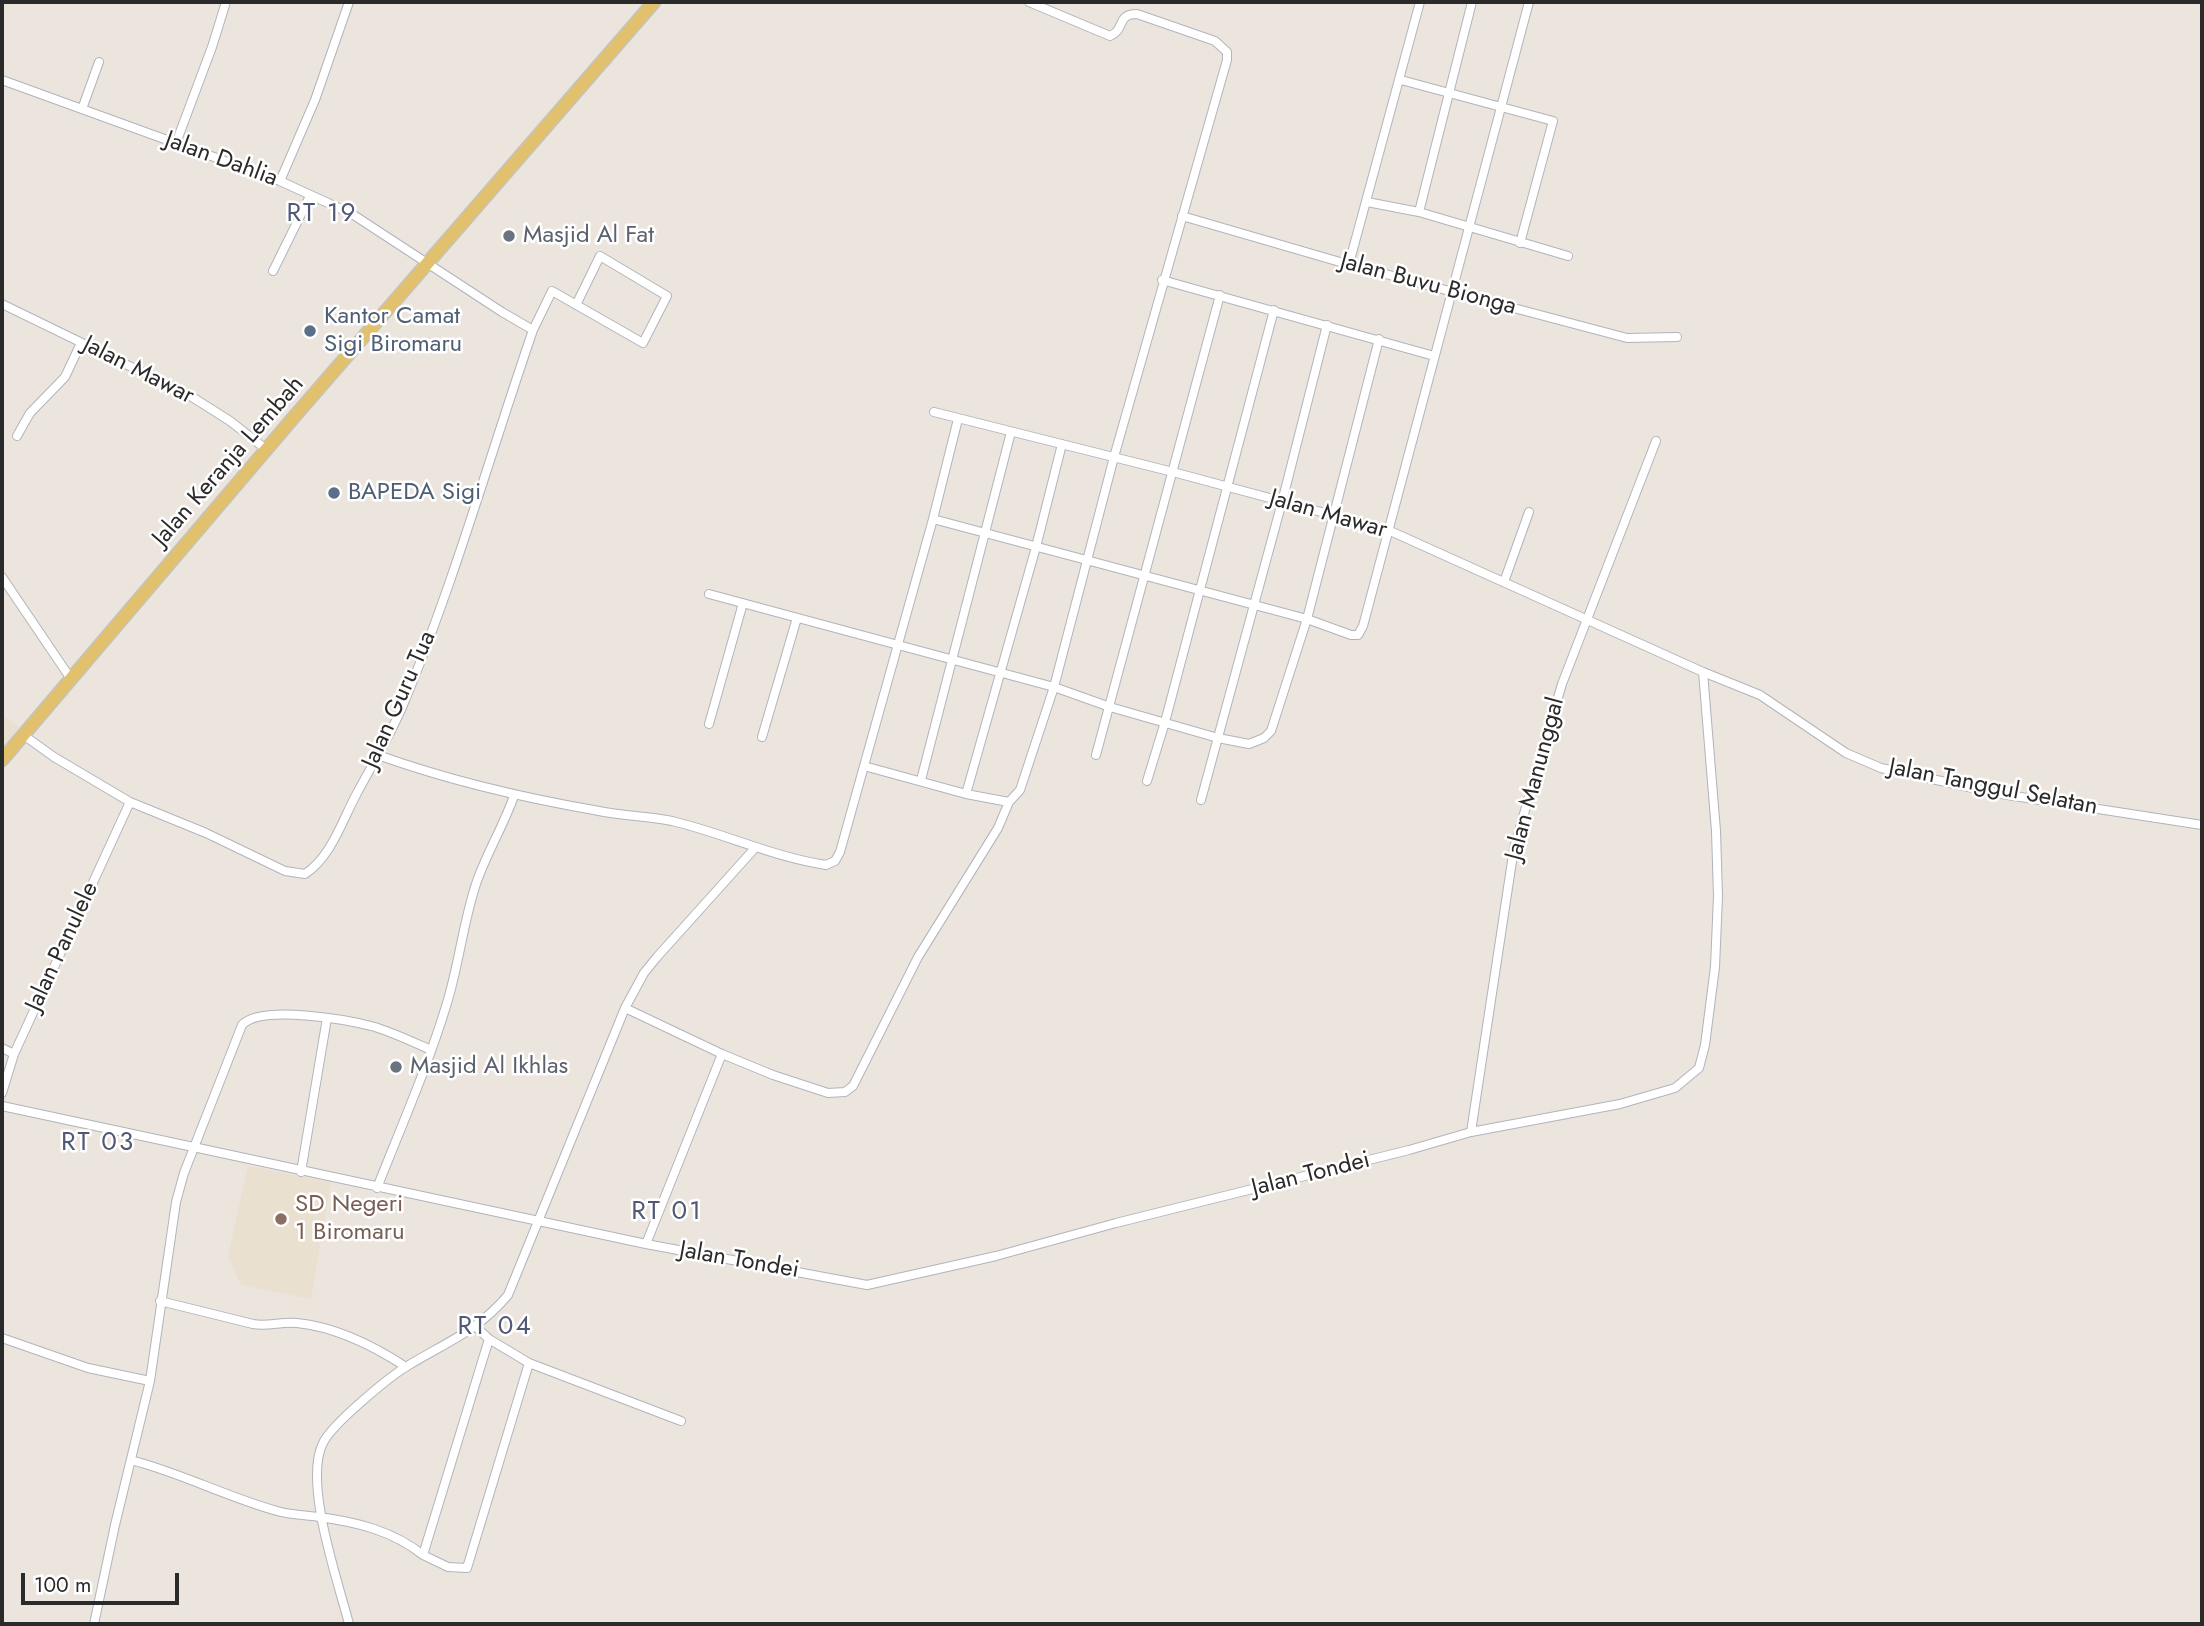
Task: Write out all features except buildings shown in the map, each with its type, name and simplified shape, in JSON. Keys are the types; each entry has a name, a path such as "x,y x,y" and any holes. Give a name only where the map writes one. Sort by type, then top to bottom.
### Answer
{"main road":[{"name":"Jalan Keranja Lembah","path":"2,760 654,2"}],"street":[{"path":"176,143 226,2"},
{"path":"280,181 315,100 349,2"},
{"path":"625,1007 722,1055 773,1075 828,1093 845,1092 853,1086 918,957 998,828 1009,802 1020,790 1054,687 1114,457 1227,60 1227,52 1215,41 1137,14 1128,14 1123,18 1115,33 1110,36 1028,2"},
{"path":"1349,264 1420,2"},
{"path":"1419,212 1472,2"},
{"path":"933,519 1358,635 1363,626 1529,2"},
{"path":"82,109 99,62"},
{"name":"Jalan Dahlia","path":"2,80 280,181 374,226 428,265"},
{"path":"1401,80 1553,121 1520,243"},
{"path":"273,271 310,196"},
{"path":"1367,202 1419,212 1568,256"},
{"name":"Jalan Buvu Bionga","path":"1182,216 1349,264 1627,338 1677,337"},
{"path":"600,257 667,296 643,343 576,305 600,257"},
{"path":"428,265 533,330"},
{"path":"1163,280 1434,356"},
{"name":"Jalan Guru Tua","path":"22,734 54,757 130,802 206,833 285,871 305,874 320,862 402,707 428,642 533,330 552,291 576,305"},
{"path":"1096,755 1220,295"},
{"name":"Jalan Mawar","path":"2,304 189,396 230,421 267,450"},
{"path":"1147,781 1166,722 1273,310"},
{"path":"1200,800 1282,502 1327,325"},
{"path":"709,594 1054,687 1111,707 1249,744 1264,738 1271,731 1307,619 1380,340"},
{"path":"17,436 30,413 65,377 81,343"},
{"name":"Jalan Mawar","path":"934,412 1388,530 1703,672"},
{"path":"378,755 416,769 514,796 676,822 755,848 825,866 835,861 845,840 958,419"},
{"path":"921,780 1011,432"},
{"name":"Jalan Manunggal","path":"1471,1132 1514,848 1562,684 1656,441"},
{"path":"966,794 1036,547 1062,444"},
{"path":"1504,582 1529,512"},
{"path":"2,577 71,679"},
{"path":"709,724 743,603"},
{"path":"762,737 797,618"},
{"name":"Jalan Tanggul Selatan","path":"1703,672 1760,695 1846,753 1881,768 2001,794 2202,825"},
{"name":"Jalan Tondei","path":"2,1106 646,1244 874,1284 1007,1253 1471,1132 1620,1104 1675,1088 1699,1068 1711,1005 1718,897 1716,831 1703,672"},
{"path":"864,766 966,794 1009,802"},
{"path":"377,1188 432,1050 448,999 480,871 504,825 514,796"},
{"name":"Jalan Panulele","path":"2,1093 15,1054 130,802"},
{"path":"349,1624 316,1482 318,1457 323,1443 341,1419 406,1367 476,1327 508,1294 625,1007 644,973 657,957 755,848"},
{"path":"94,1624 150,1381 173,1216 184,1172 242,1025 247,1020 270,1016 327,1018 374,1027 432,1050"},
{"path":"302,1172 327,1018"},
{"path":"2,1048 15,1054"},
{"path":"646,1244 722,1055"},
{"path":"160,1301 265,1326 297,1323 311,1325 353,1338 406,1367"},
{"path":"476,1327 489,1339 529,1363 681,1421"},
{"path":"2,1338 88,1368 150,1381"},
{"path":"423,1555 489,1339"},
{"path":"131,1460 182,1475 280,1512 362,1525 400,1537 423,1555 448,1567 467,1568 529,1363"}],"shaded area":[{"path":"2,715 19,727 2,751"},
{"name":"SD Negeri 1 Biromaru","path":"248,1166 331,1182 311,1299 241,1285 228,1256"}],"place":[{"name":"Masjid Al Fat","path":"509,236"},
{"name":"Kantor Camat Sigi Biromaru","path":"310,331"},
{"name":"BAPEDA Sigi","path":"334,493"},
{"name":"Masjid Al Ikhlas","path":"396,1067"},
{"name":"SD Negeri 1 Biromaru","path":"281,1219"}],"district":[{"name":"RT 19","path":"322,215"},
{"name":"RT 03","path":"98,1144"},
{"name":"RT 01","path":"667,1213"},
{"name":"RT 04","path":"495,1328"}]}
